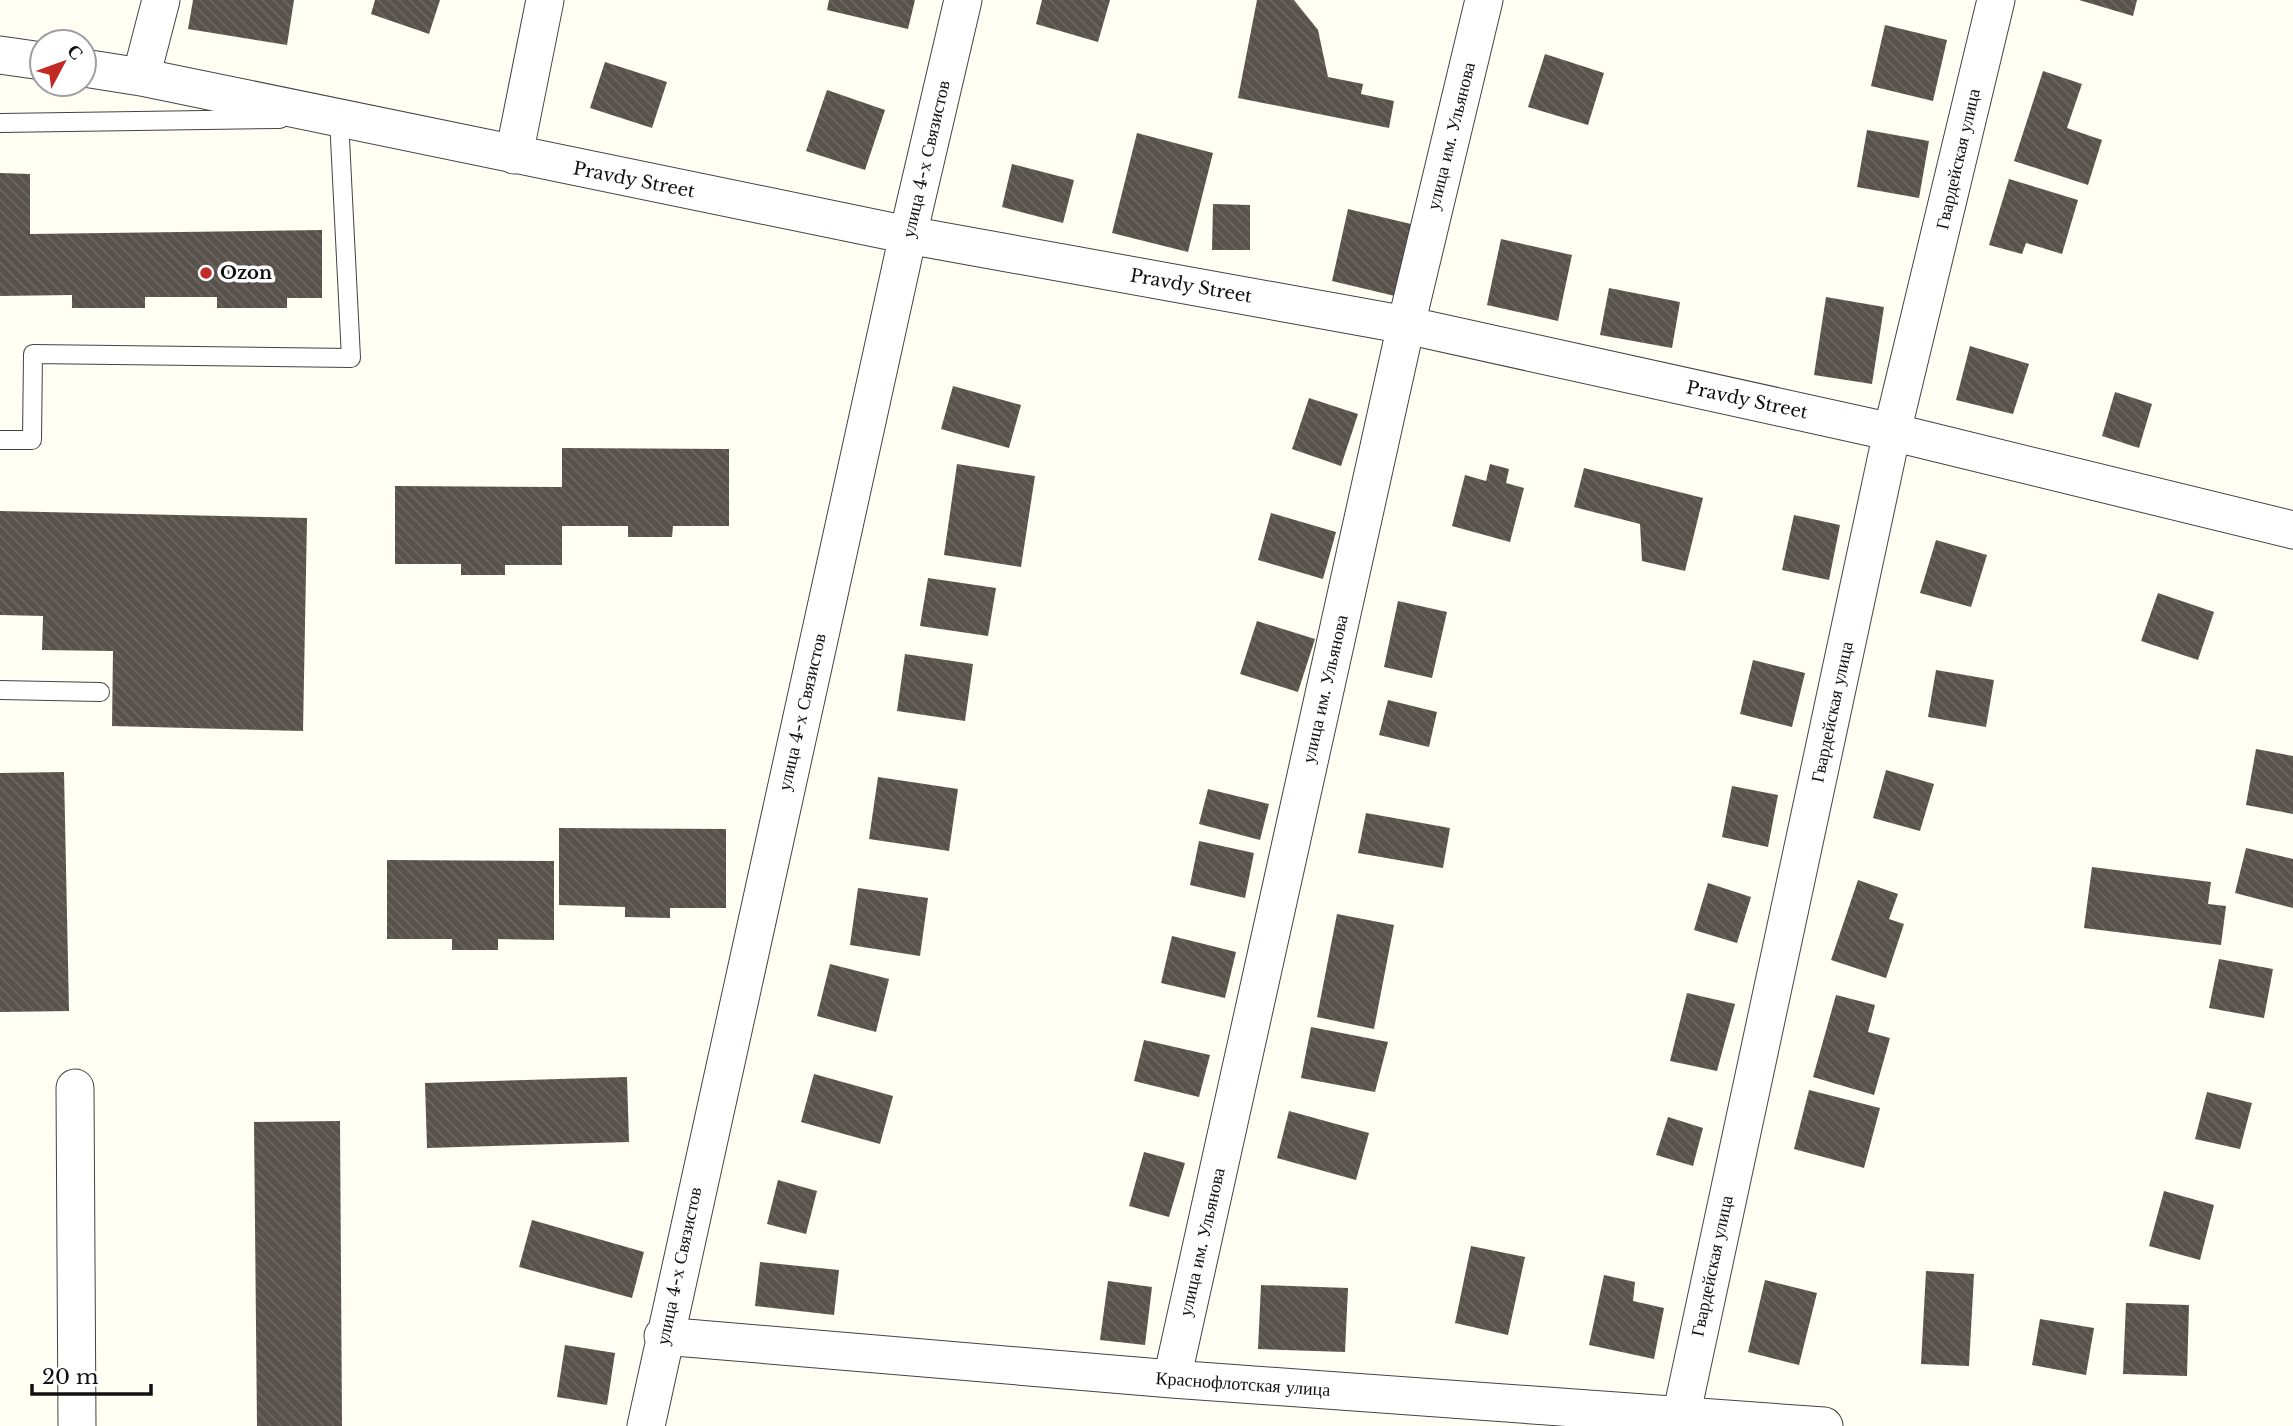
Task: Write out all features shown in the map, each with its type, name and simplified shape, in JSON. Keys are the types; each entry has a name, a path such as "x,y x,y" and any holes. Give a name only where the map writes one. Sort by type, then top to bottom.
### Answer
{"street":[{"path":"141,77 161,0"},
{"path":"514,155 545,0"},
{"name":"улица 4-х Связистов","path":"646,1426 663,1336 908,235 963,0"},
{"name":"улица им. Ульянова","path":"1172,1379 1406,325 1484,0"},
{"name":"Гвардейская улица","path":"1679,1420 1892,432 1996,0"},
{"path":"0,55 28,59"},
{"name":"Pravdy Street","path":"98,70 908,235 1406,325 1892,432 2293,530"},
{"path":"75,1088 77,1426"},
{"name":"Краснофлотская улица","path":"663,1336 1679,1420 1824,1426"}],"lane":[{"path":"0,123 339,119 351,358 33,354 32,440 0,440"},
{"path":"0,690 100,692"}],"building":[{"path":"193,0 294,0 287,45 188,29"},
{"path":"375,0 440,0 429,34 371,14"},
{"path":"829,0 915,0 908,29 827,10"},
{"path":"1042,0 1110,0 1098,42 1036,24"},
{"path":"1257,0 1294,0 1318,30 1328,77 1363,84 1361,94 1394,101 1389,128 1238,98"},
{"path":"2079,0 2137,0 2133,16"},
{"path":"1885,25 1947,40 1933,101 1871,86"},
{"path":"1545,54 1604,73 1588,125 1528,107"},
{"path":"605,62 667,82 652,128 590,108"},
{"path":"2043,71 2082,84 2067,128 2102,140 2088,185 2014,161"},
{"path":"827,90 885,110 865,170 806,151"},
{"path":"1867,130 1929,141 1919,198 1857,187"},
{"path":"1137,133 1213,153 1188,252 1112,233"},
{"path":"1012,164 1074,180 1063,223 1002,207"},
{"path":"0,173 30,174 30,234 322,230 322,298 287,298 287,308 217,308 217,297 145,297 145,308 72,308 72,295 0,296"},
{"path":"2009,179 2078,200 2062,254 2026,243 2022,254 1989,245"},
{"path":"1213,204 1250,205 1250,250 1212,250"},
{"path":"1348,209 1411,224 1395,296 1332,281"},
{"path":"1501,239 1572,255 1558,321 1487,305"},
{"path":"1609,288 1680,302 1672,348 1600,335"},
{"path":"1826,297 1884,307 1872,384 1814,375"},
{"path":"1970,346 2029,364 2013,414 1956,400"},
{"path":"953,386 1021,405 1009,448 941,429"},
{"path":"2115,392 2152,404 2139,448 2102,436"},
{"path":"1309,398 1358,414 1341,466 1292,449"},
{"path":"562,448 729,449 729,526 673,526 672,537 628,537 628,526 562,526 562,565 505,565 505,575 461,575 461,564 395,564 395,486 562,487"},
{"path":"957,464 1035,476 1021,567 944,555"},
{"path":"1490,464 1509,469 1506,483 1524,488 1510,542 1452,526 1465,475 1486,481"},
{"path":"1584,468 1703,498 1685,571 1642,561 1640,524 1574,507"},
{"path":"0,511 307,518 303,731 112,726 113,651 42,650 43,616 0,615"},
{"path":"1271,513 1336,532 1323,579 1258,560"},
{"path":"1794,515 1840,525 1829,580 1782,570"},
{"path":"1936,540 1987,555 1971,607 1920,593"},
{"path":"928,578 996,588 988,636 920,626"},
{"path":"2158,593 2214,612 2198,660 2141,641"},
{"path":"1398,601 1447,612 1432,678 1384,667"},
{"path":"1257,621 1315,639 1298,692 1240,674"},
{"path":"905,654 973,664 965,721 897,711"},
{"path":"1753,660 1805,673 1792,727 1740,714"},
{"path":"1936,670 1994,680 1986,727 1928,717"},
{"path":"1388,700 1437,712 1429,747 1379,735"},
{"path":"2256,749 2293,756 2293,814 2246,805"},
{"path":"1886,770 1934,784 1920,831 1873,818"},
{"path":"64,772 69,1011 0,1012 0,773"},
{"path":"878,777 958,789 949,851 869,839"},
{"path":"1732,786 1778,795 1768,847 1722,837"},
{"path":"1208,789 1269,804 1260,840 1199,824"},
{"path":"1366,813 1450,828 1443,868 1358,853"},
{"path":"559,828 726,829 726,908 670,908 670,918 625,917 625,907 559,905"},
{"path":"1199,841 1254,853 1245,898 1190,885"},
{"path":"2246,848 2293,859 2293,908 2235,893"},
{"path":"387,860 554,861 554,940 498,939 498,950 452,950 452,939 387,939"},
{"path":"2092,867 2211,882 2208,904 2226,906 2221,945 2084,928"},
{"path":"1858,880 1898,894 1889,919 1904,924 1886,978 1831,960"},
{"path":"1708,883 1751,897 1737,943 1694,930"},
{"path":"858,888 928,898 920,956 850,945"},
{"path":"1337,914 1394,925 1374,1029 1317,1017"},
{"path":"1172,936 1236,952 1225,998 1161,983"},
{"path":"2219,959 2273,969 2264,1018 2209,1008"},
{"path":"830,964 889,979 876,1032 817,1016"},
{"path":"1687,993 1735,1004 1717,1071 1670,1061"},
{"path":"1836,995 1875,1005 1868,1032 1890,1038 1874,1095 1813,1077"},
{"path":"1311,1027 1388,1042 1375,1092 1301,1078"},
{"path":"1144,1040 1210,1055 1199,1097 1134,1081"},
{"path":"814,1074 893,1096 880,1144 801,1122"},
{"path":"627,1077 629,1142 427,1148 425,1083"},
{"path":"1809,1090 1880,1108 1864,1168 1794,1149"},
{"path":"2207,1092 2252,1103 2240,1149 2195,1139"},
{"path":"1289,1111 1369,1133 1356,1180 1277,1158"},
{"path":"1668,1117 1703,1128 1693,1166 1656,1155"},
{"path":"340,1121 342,1426 257,1426 254,1122"},
{"path":"1144,1152 1185,1163 1169,1217 1129,1206"},
{"path":"778,1180 817,1191 806,1234 767,1224"},
{"path":"2164,1191 2214,1205 2200,1260 2149,1246"},
{"path":"532,1220 644,1252 632,1298 519,1267"},
{"path":"1471,1246 1525,1257 1508,1335 1455,1323"},
{"path":"760,1262 839,1270 834,1315 755,1306"},
{"path":"1926,1271 1974,1274 1969,1366 1921,1364"},
{"path":"1604,1275 1635,1282 1633,1301 1664,1308 1654,1359 1589,1345"},
{"path":"1765,1280 1817,1293 1799,1365 1748,1352"},
{"path":"1108,1281 1152,1287 1145,1345 1100,1340"},
{"path":"1261,1285 1348,1288 1345,1352 1258,1349"},
{"path":"2126,1303 2189,1305 2187,1376 2123,1374"},
{"path":"2040,1319 2094,1328 2086,1375 2032,1365"},
{"path":"565,1345 615,1353 607,1405 557,1397"}],"place":[{"name":"Ozon","path":"206,273"}]}
